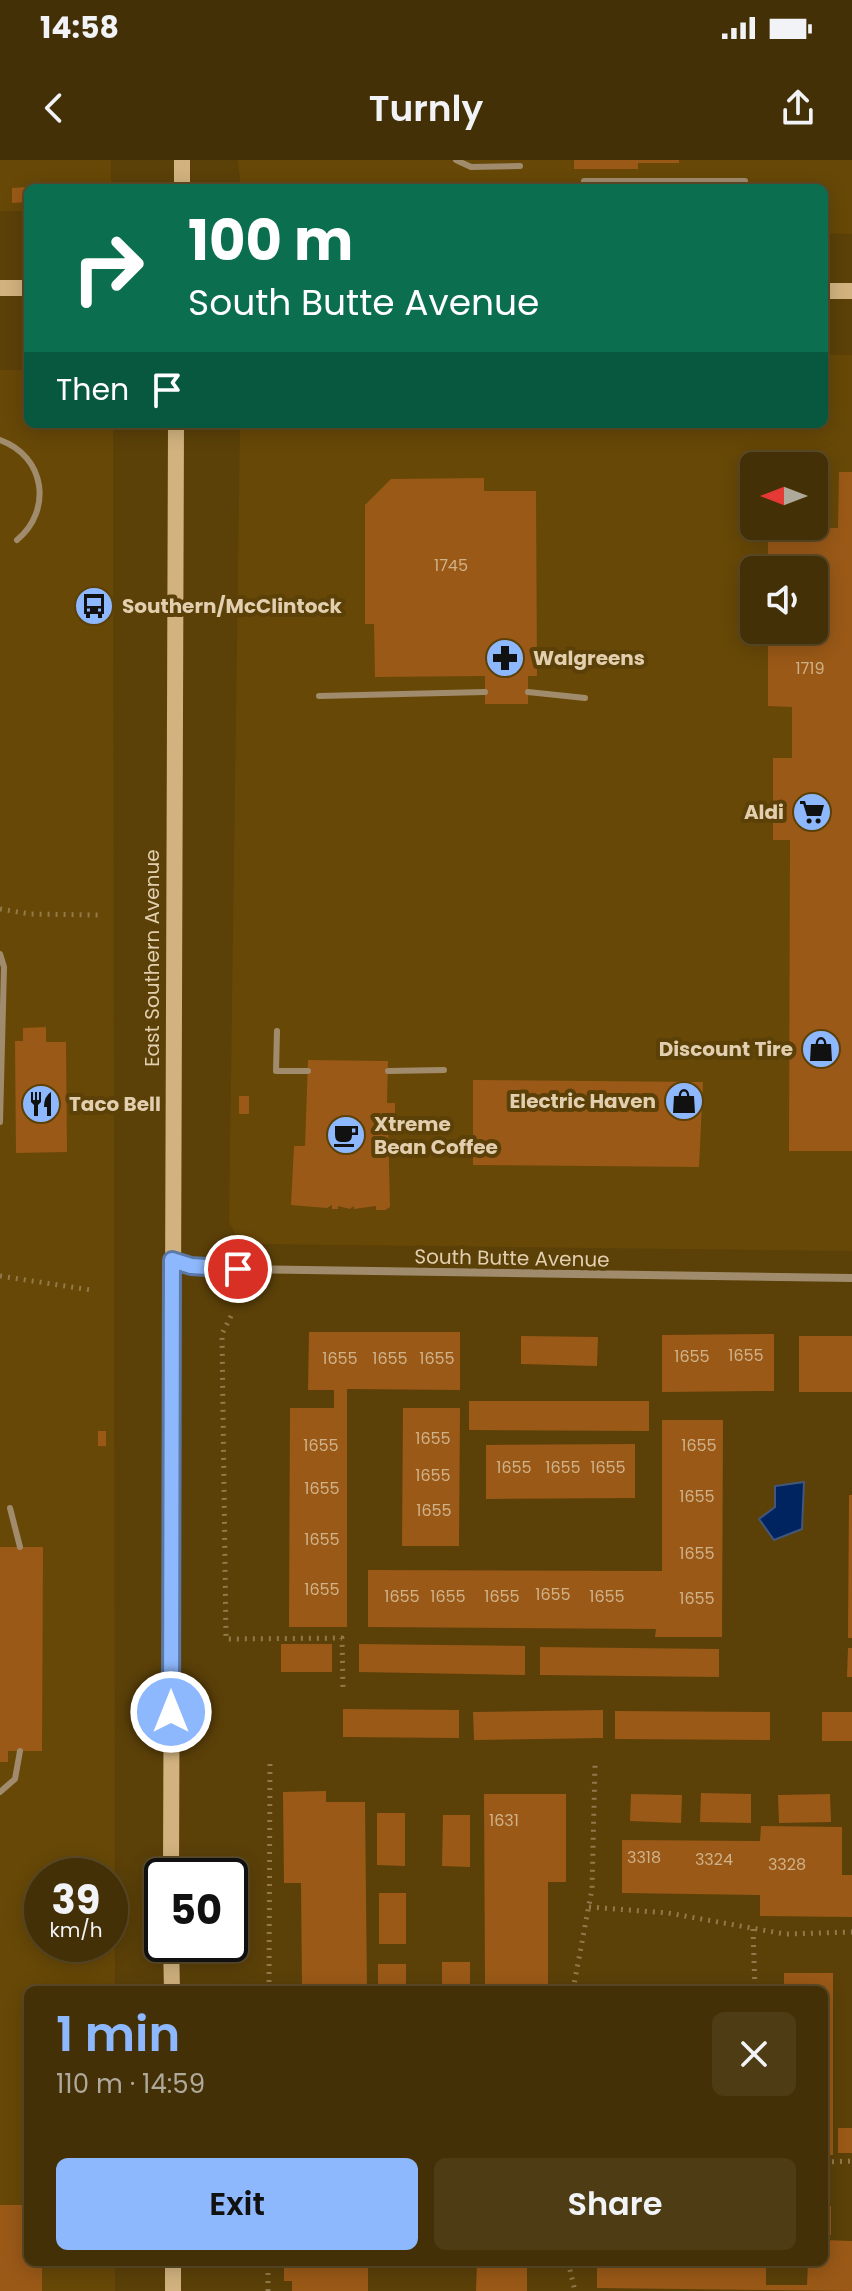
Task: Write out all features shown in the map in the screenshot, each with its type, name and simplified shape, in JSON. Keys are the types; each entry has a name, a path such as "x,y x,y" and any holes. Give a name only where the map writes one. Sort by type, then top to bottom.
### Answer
{"main road":[{"path":"182,160 182,184"},
{"path":"0,288 24,288"},
{"path":"828,291 852,291"},
{"name":"East Southern Avenue","path":"171,1858 176,428"},
{"path":"171,1962 172,1986"},
{"path":"173,2266 173,2291"}],"street":[{"name":"South Butte Avenue","path":"172,1260 191,1266 238,1269 852,1278"}],"lane":[{"path":"456,160 471,167 520,166"},
{"path":"584,184 584,181 745,181"},
{"path":"0,440 13,445 31,464 41,491 36,518 17,540"},
{"path":"319,696 485,692"},
{"path":"528,692 585,698"},
{"path":"0,954 4,967 0,1122"},
{"path":"277,1031 276,1071 308,1071"},
{"path":"388,1071 444,1070"},
{"path":"10,1508 20,1547"},
{"path":"0,1792 15,1779 20,1751"}],"path":[{"path":"0,909 30,914 98,915"},
{"path":"0,1276 91,1290"},
{"path":"231,1316 222,1334 226,1639 342,1638 343,1688"},
{"path":"269,1986 270,1762"},
{"path":"574,1986 589,1907 595,1765"},
{"path":"589,1907 668,1913 785,1934 852,1932"},
{"path":"753,1929 755,1986"},
{"path":"828,2162 852,2161"},
{"path":"268,2266 268,2291"},
{"path":"569,2266 575,2291"}],"shaded area":[{"path":"0,160 111,160 111,184 24,184 24,211 0,211"},
{"path":"238,160 852,160 852,234 828,233 828,184 241,184"},
{"path":"828,355 852,355 852,1251 246,1244 236,1236 229,1221 240,428 828,428"},
{"path":"0,370 24,370 24,428 113,428 115,1858 24,1858 24,1962 115,1962 115,1986 24,1986 24,2266 115,2266 115,2291 0,2291"}],"water":[{"path":"804,1482 802,1529 774,1540 759,1519 775,1507 775,1486"}],"building":[{"path":"574,160 679,160 679,163 638,163 638,169 574,169"},
{"path":"24,187 24,202 12,203 12,188"},
{"path":"839,472 852,472 852,1151 789,1151 790,840 773,840 773,758 792,758 792,707 768,706 768,644 828,644 828,556 768,556 768,540 828,540 828,528 838,528"},
{"name":"Walgreens","path":"484,478 484,491 536,491 537,676 528,676 528,704 485,704 485,676 375,677 374,624 365,624 365,505 391,479"},
{"path":"86,594 99,594 99,621 86,621"},
{"path":"46,1027 46,1042 66,1042 67,1152 16,1153 15,1041 23,1041 23,1028"},
{"name":"Xtreme Bean Coffee","path":"308,1060 388,1061 387,1103 395,1103 395,1124 388,1124 390,1207 385,1210 376,1210 376,1206 354,1209 354,1206 350,1209 338,1206 338,1209 332,1209 332,1205 327,1208 291,1205 294,1146 305,1146"},
{"path":"473,1080 703,1082 699,1167 473,1165"},
{"path":"239,1096 249,1096 249,1114 239,1114"},
{"path":"309,1332 460,1332 460,1390 347,1389 347,1627 289,1627 290,1408 334,1408 334,1390 308,1390"},
{"path":"774,1334 774,1391 662,1392 662,1335"},
{"path":"521,1336 598,1337 597,1366 521,1364"},
{"path":"799,1336 852,1336 852,1392 799,1392"},
{"path":"469,1401 649,1401 649,1431 469,1430"},
{"path":"403,1408 460,1408 459,1546 402,1546"},
{"path":"662,1420 723,1420 722,1637 655,1637 656,1629 368,1627 368,1570 662,1571"},
{"path":"98,1431 106,1431 106,1446 98,1446"},
{"path":"635,1444 635,1498 486,1499 486,1445"},
{"path":"849,1495 852,1495 852,1638 848,1638"},
{"path":"0,1547 43,1547 42,1751 8,1751 8,1762 0,1762"},
{"path":"281,1644 332,1644 332,1672 281,1672"},
{"path":"359,1644 525,1646 525,1675 359,1672"},
{"path":"540,1647 719,1649 719,1677 540,1675"},
{"path":"848,1648 852,1648 852,1677 847,1677"},
{"path":"343,1709 459,1710 459,1738 343,1737"},
{"path":"603,1710 603,1738 474,1740 473,1712"},
{"path":"615,1711 770,1712 770,1740 615,1739"},
{"path":"822,1712 852,1712 852,1741 822,1741"},
{"path":"326,1791 326,1802 365,1802 367,1986 302,1986 301,1883 284,1883 283,1792"},
{"path":"701,1793 751,1794 751,1823 700,1822"},
{"path":"484,1794 566,1794 566,1882 548,1882 548,1986 479,1986 485,1984"},
{"path":"631,1794 682,1795 681,1823 630,1821"},
{"path":"830,1794 831,1822 779,1823 778,1795"},
{"path":"377,1813 405,1813 405,1866 377,1865"},
{"path":"443,1815 470,1815 470,1867 442,1866"},
{"path":"761,1826 842,1827 842,1875 852,1875 852,1917 760,1916 760,1895 622,1893 622,1840 760,1841"},
{"path":"379,1893 406,1893 406,1944 379,1944"},
{"path":"442,1962 470,1962 470,1986 442,1986"},
{"path":"378,1964 406,1964 406,1986 378,1986"},
{"path":"784,1973 833,1973 833,2155 828,2155 828,1986 784,1986"},
{"path":"838,2128 852,2128 852,2153 838,2153"},
{"path":"0,2205 24,2205 24,2266 42,2266 42,2291 0,2291"},
{"path":"828,2206 831,2206 831,2235 828,2235"},
{"path":"828,2240 852,2241 852,2291 597,2288 597,2266 766,2266 766,2285 807,2285 808,2266 828,2266"},
{"path":"284,2266 368,2266 368,2291 292,2291 292,2281 284,2281"},
{"path":"477,2266 527,2266 527,2291 476,2291"}],"place":[{"name":"Southern/McClintock","path":"94,606"},
{"name":"Walgreens","path":"505,658"},
{"name":"Aldi","path":"812,812"},
{"name":"Discount Tire","path":"821,1049"},
{"name":"Electric Haven","path":"684,1101"},
{"name":"Taco Bell","path":"41,1104"},
{"name":"Xtreme Bean Coffee","path":"346,1135"}],"route":[{"path":"171,1712 172,1260 191,1266 238,1269"}]}
